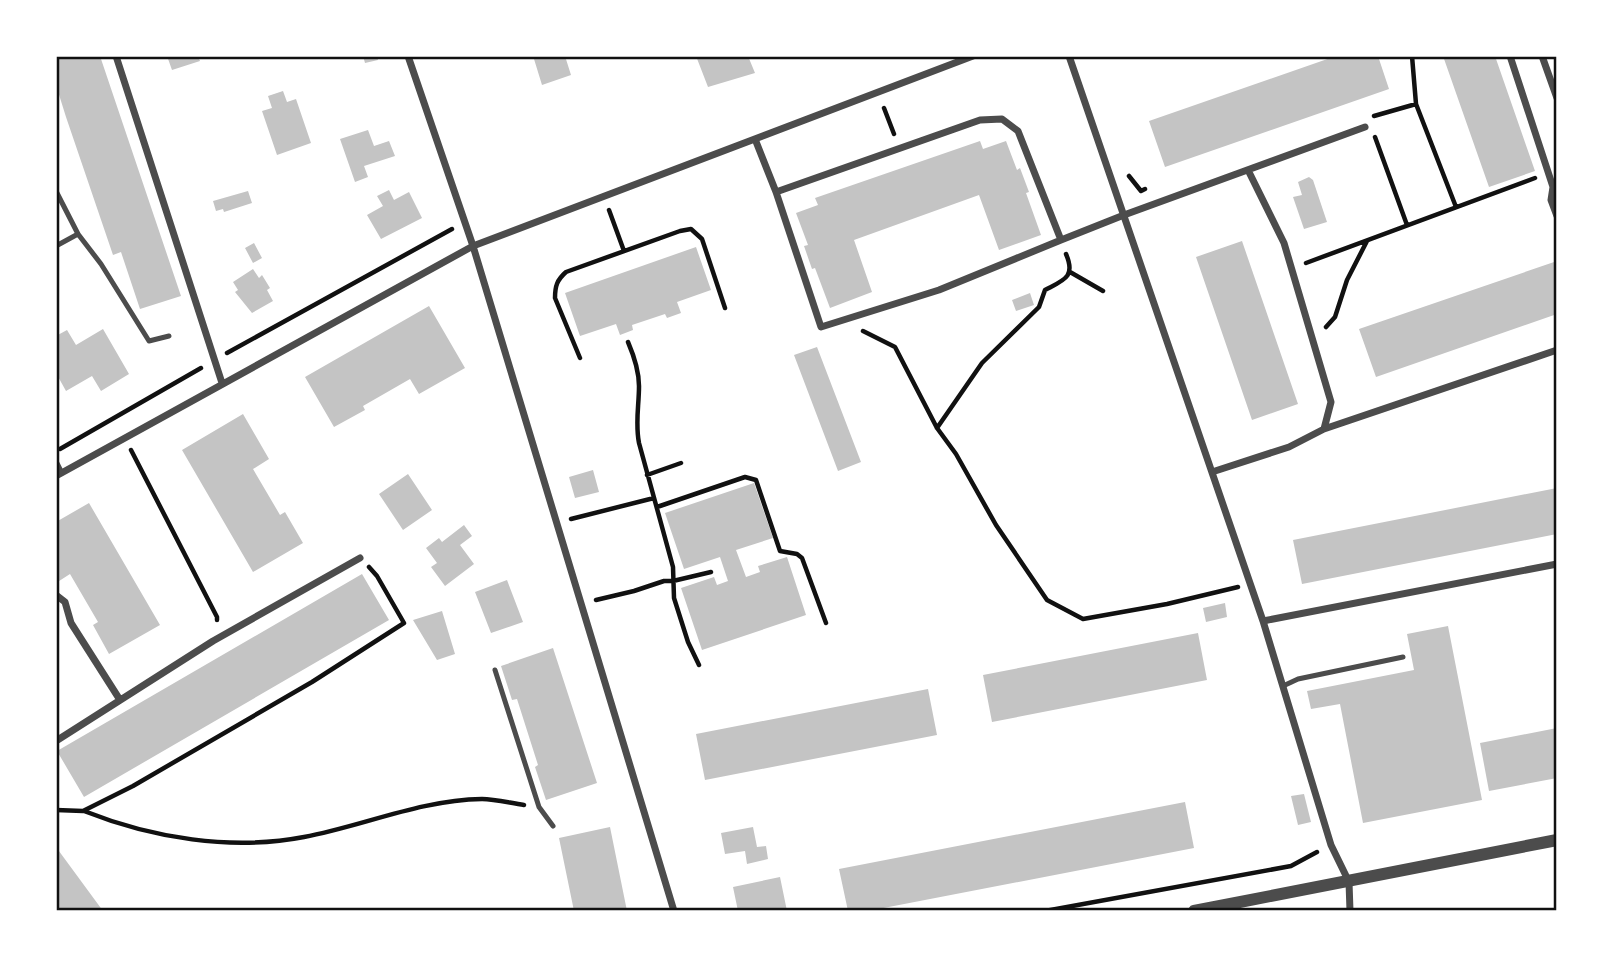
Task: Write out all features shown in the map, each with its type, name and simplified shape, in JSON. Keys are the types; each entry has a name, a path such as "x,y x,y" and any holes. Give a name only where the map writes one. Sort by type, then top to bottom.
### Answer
{"street":[{"path":"117,56 222,383"},
{"path":"408,56 473,246 674,911"},
{"path":"59,475 473,246 974,56"},
{"path":"1069,56 1251,584 1331,845 1349,882 1350,911"},
{"path":"1510,56 1549,173 1553,187 1551,200 1557,216"},
{"path":"1542,56 1557,98"},
{"path":"776,192 980,120 1002,119 1018,131 1061,240"},
{"path":"755,139 776,192 821,327 939,290 1124,215 1366,127"},
{"path":"1248,170 1284,243 1313,340 1331,402 1324,429"},
{"path":"1212,472 1289,447 1324,429 1557,350"},
{"path":"56,741 213,641 360,558"},
{"path":"1263,621 1557,564"},
{"path":"56,595 65,602 71,623 120,700"},
{"path":"1194,911 1557,840"}],"lane":[{"path":"56,191 78,234 101,264 149,341 169,336"},
{"path":"56,246 78,234"},
{"path":"56,461 59,475"},
{"path":"1283,686 1298,679 1404,657"},
{"path":"495,670 539,807 553,826"}],"path":[{"path":"1412,56 1416,104 1456,206"},
{"path":"1407,225 1375,136 1366,127 1369,118 1416,104"},
{"path":"884,108 899,148"},
{"path":"1126,167 1130,179 1141,191 1154,186"},
{"path":"1291,268 1549,173"},
{"path":"604,196 624,251"},
{"path":"56,452 215,359 465,222"},
{"path":"580,358 555,298 559,278 566,272 680,230 691,229 702,239 725,308"},
{"path":"937,428 982,363 1039,307 1045,290 1065,279 1070,272 1070,263 1061,240"},
{"path":"1313,340 1335,317 1347,280 1367,240"},
{"path":"1070,272 1103,291"},
{"path":"842,320 895,347 937,428 956,454 996,525 1047,600 1083,619 1167,604 1251,584"},
{"path":"628,342 637,364 639,386 635,426 673,567 674,598 699,665"},
{"path":"116,418 217,617 213,641"},
{"path":"648,475 681,463"},
{"path":"657,507 745,477 756,480 780,551 797,554 802,558 826,623"},
{"path":"557,524 654,498"},
{"path":"83,810 133,786 312,682 404,623 377,576 360,558"},
{"path":"581,603 664,581 673,582 711,572"},
{"path":"56,810 83,810 114,823 169,835 242,844 304,837 411,808 470,800 482,799 539,807"},
{"path":"1045,911 1291,866 1331,845"}],"building":[{"path":"56,56 100,56 181,296 140,309 121,252 113,255 66,117 56,85"},
{"path":"167,56 198,56 200,61 172,70"},
{"path":"363,56 377,56 378,60 365,63"},
{"path":"541,56 565,56 571,75 542,85 534,59"},
{"path":"696,56 748,56 755,73 708,87"},
{"path":"1336,56 1378,56 1389,89 1165,167 1149,121"},
{"path":"1443,56 1495,56 1535,171 1489,187"},
{"path":"283,91 287,102 296,99 311,143 277,155 262,111 272,108 268,96"},
{"path":"368,130 374,146 389,141 395,156 364,166 368,177 355,182 340,139"},
{"path":"980,141 983,149 1006,141 1029,192 1026,193 1041,235 999,250 979,195 854,240 872,292 830,308 815,268 812,269 804,246 808,245 796,213 818,205 815,198"},
{"path":"1309,177 1313,180 1327,222 1304,229 1293,197 1302,195 1298,182"},
{"path":"389,190 394,200 409,192 422,218 381,239 367,215 383,206 377,196"},
{"path":"248,191 252,203 224,212 223,209 216,211 213,201"},
{"path":"1242,241 1298,404 1252,420 1196,257"},
{"path":"254,243 262,258 253,263 245,248"},
{"path":"696,247 711,290 677,302 681,313 667,318 665,314 632,325 633,330 620,335 616,324 580,336 565,293"},
{"path":"1557,261 1557,314 1376,377 1359,329"},
{"path":"253,269 259,278 262,275 270,288 267,290 273,301 252,313 235,292 238,290 233,282"},
{"path":"1030,293 1034,305 1016,311 1012,300"},
{"path":"429,306 465,368 419,394 410,379 363,406 365,410 334,427 305,377"},
{"path":"103,329 129,374 101,391 92,376 66,391 56,373 56,336 67,330 76,345"},
{"path":"817,347 861,462 838,471 794,355"},
{"path":"243,414 269,459 253,469 280,515 285,512 303,543 253,572 182,450"},
{"path":"593,470 599,492 575,498 569,477"},
{"path":"408,474 432,510 403,530 379,494"},
{"path":"754,483 773,538 736,550 746,577 760,572 758,566 787,557 806,615 702,650 681,588 714,577 717,585 728,581 720,557 684,569 665,513"},
{"path":"1557,488 1557,534 1302,584 1293,540"},
{"path":"89,503 160,625 109,654 93,625 98,622 70,574 56,583 56,522"},
{"path":"464,525 472,536 460,545 474,564 445,586 431,567 437,563 426,548 439,538 442,542"},
{"path":"362,574 389,620 84,797 57,751"},
{"path":"507,580 523,622 491,633 475,592"},
{"path":"1225,603 1227,617 1206,622 1203,608"},
{"path":"442,611 455,654 437,660 413,620"},
{"path":"1448,626 1482,800 1363,823 1340,704 1311,709 1307,691 1414,670 1407,634"},
{"path":"1198,633 1207,680 992,722 983,675"},
{"path":"553,648 597,783 546,800 517,699 512,700 501,666"},
{"path":"928,689 937,735 705,780 696,734"},
{"path":"1557,728 1557,778 1489,791 1480,743"},
{"path":"1304,794 1311,822 1298,825 1291,796"},
{"path":"1185,802 1194,848 868,911 848,911 839,869"},
{"path":"610,827 627,911 574,911 559,838"},
{"path":"753,827 757,847 766,846 768,859 747,864 745,851 725,854 721,833"},
{"path":"56,847 103,911 56,911"},
{"path":"780,877 787,911 738,911 733,887"}]}
